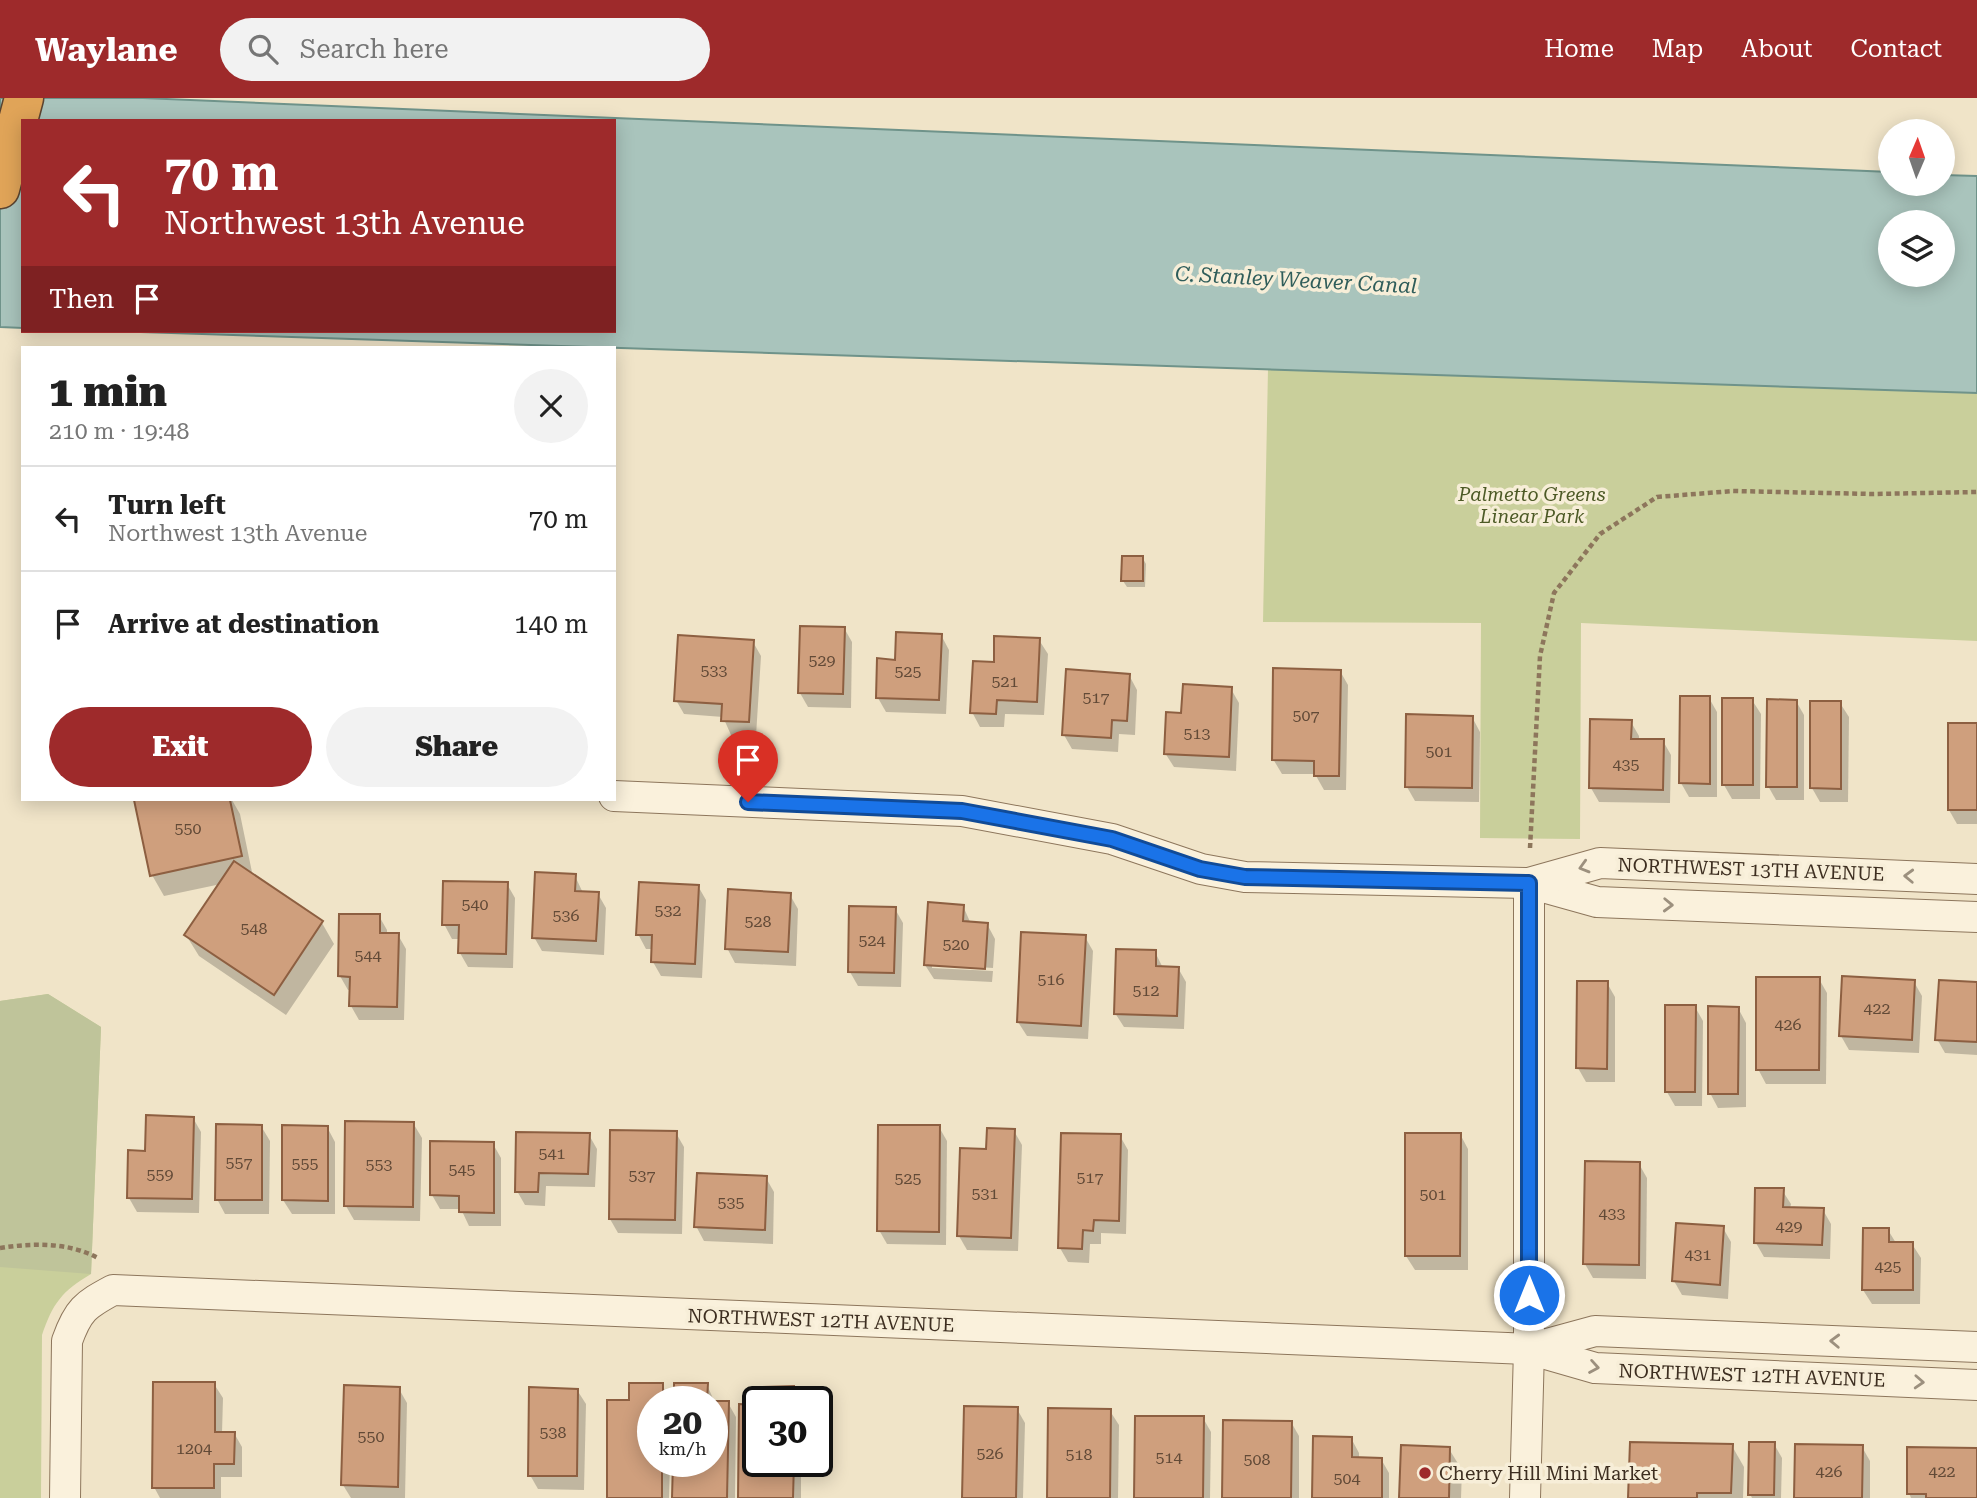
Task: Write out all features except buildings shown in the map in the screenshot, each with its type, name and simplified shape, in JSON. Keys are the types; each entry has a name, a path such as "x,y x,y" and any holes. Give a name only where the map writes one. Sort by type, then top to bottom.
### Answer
{"highway":[{"path":"0,189 24,98"}],"street":[{"name":"NORTHWEST 13TH AVENUE","path":"616,796 962,811 1112,839 1200,869 1245,877 1529,883 1597,902 1977,917"},
{"name":"NORTHWEST 13TH AVENUE","path":"1529,883 1600,863 1977,879"},
{"path":"1851,912 1852,874"},
{"path":"1525,1498 1529,1349 1529,883"},
{"path":"65,1498 66,1341 75,1318 92,1301 113,1290"},
{"name":"NORTHWEST 12TH AVENUE","path":"113,1290 1529,1349 1595,1368 1977,1385"},
{"name":"NORTHWEST 12TH AVENUE","path":"1529,1349 1595,1331 1977,1347"},
{"path":"1802,1377 1803,1340"}],"path":[{"path":"1529,883 1540,656 1554,593 1600,534 1657,498 1733,491 1874,494 1977,492"},
{"path":"0,1248 32,1243 82,1250 98,1258 113,1290"}],"green space":[{"name":"Palmetto Greens Linear Park","path":"1268,369 1977,393 1977,641 1581,623 1580,839 1480,838 1481,623 1263,622"},
{"path":"48,994 101,1027 91,1274 60,1299 50,1314 42,1335 41,1498 0,1498 0,1001"},
{"path":"48,994 101,1027 91,1274 0,1267 0,1001"}],"water":[{"name":"C. Stanley Weaver Canal","path":"0,98 143,98 1878,171 1878,196 1955,196 1955,175 1977,176 1977,393 170,333 616,333 616,119 21,119 21,328 0,327"}],"place":[{"name":"Cherry Hill Mini Market","path":"1425,1473"}],"route":[{"path":"748,802 962,811 1112,839 1200,869 1245,877 1529,883 1529,1295"}]}
